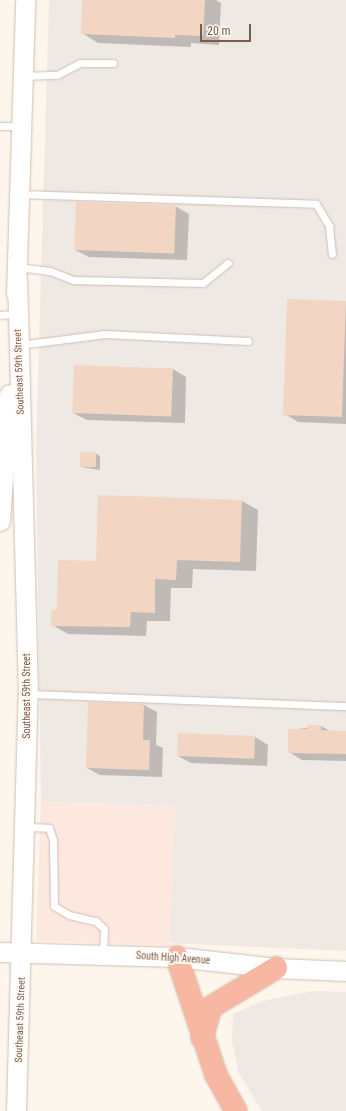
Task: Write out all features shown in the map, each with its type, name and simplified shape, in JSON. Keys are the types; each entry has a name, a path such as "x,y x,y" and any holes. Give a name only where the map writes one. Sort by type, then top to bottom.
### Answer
{"highway":[{"path":"177,957 202,1038 216,1075 236,1111"},
{"path":"202,1038 211,1007 276,968"}],"main road":[{"name":"Southeast 59th Street","path":"16,1111 23,952 28,694 17,274 25,0"},
{"name":"Southeast 59th Street","path":"0,521 7,315 17,274"},
{"name":"South High Avenue","path":"0,952 177,957 276,968 346,971"}],"lane":[{"path":"23,76 57,75 80,63 113,63"},
{"path":"0,126 21,126"},
{"path":"19,194 316,204 329,226 332,254"},
{"path":"17,274 50,271 73,280 203,283 228,263"},
{"path":"18,345 105,334 248,341"},
{"path":"28,694 346,706"},
{"path":"26,827 49,828 53,840 54,906 69,915 96,921 104,929 103,955"},
{"path":"346,971 346,980"}],"shaded area":[{"path":"49,0 346,0 346,951 170,943 175,806 41,802 36,448"},
{"path":"41,802 175,807 170,946 36,941"},
{"path":"312,991 346,992 346,1111 262,1111 238,1072 232,1041 233,1014 262,1001"}],"building":[{"path":"82,0 205,0 203,36 175,35 175,38 81,34"},
{"path":"76,202 176,205 174,253 74,250"},
{"path":"287,299 346,301 342,417 283,415"},
{"path":"74,365 173,368 171,416 72,413"},
{"path":"80,452 96,452 96,467 80,467"},
{"path":"98,495 242,500 240,562 177,560 176,580 155,579 155,613 131,612 130,627 51,626 51,610 57,610 58,560 96,561"},
{"path":"88,702 144,704 143,740 150,740 149,770 86,768"},
{"path":"307,725 321,725 321,730 346,731 346,754 288,753 288,729 307,729"},
{"path":"178,733 255,736 254,759 177,756"}]}
